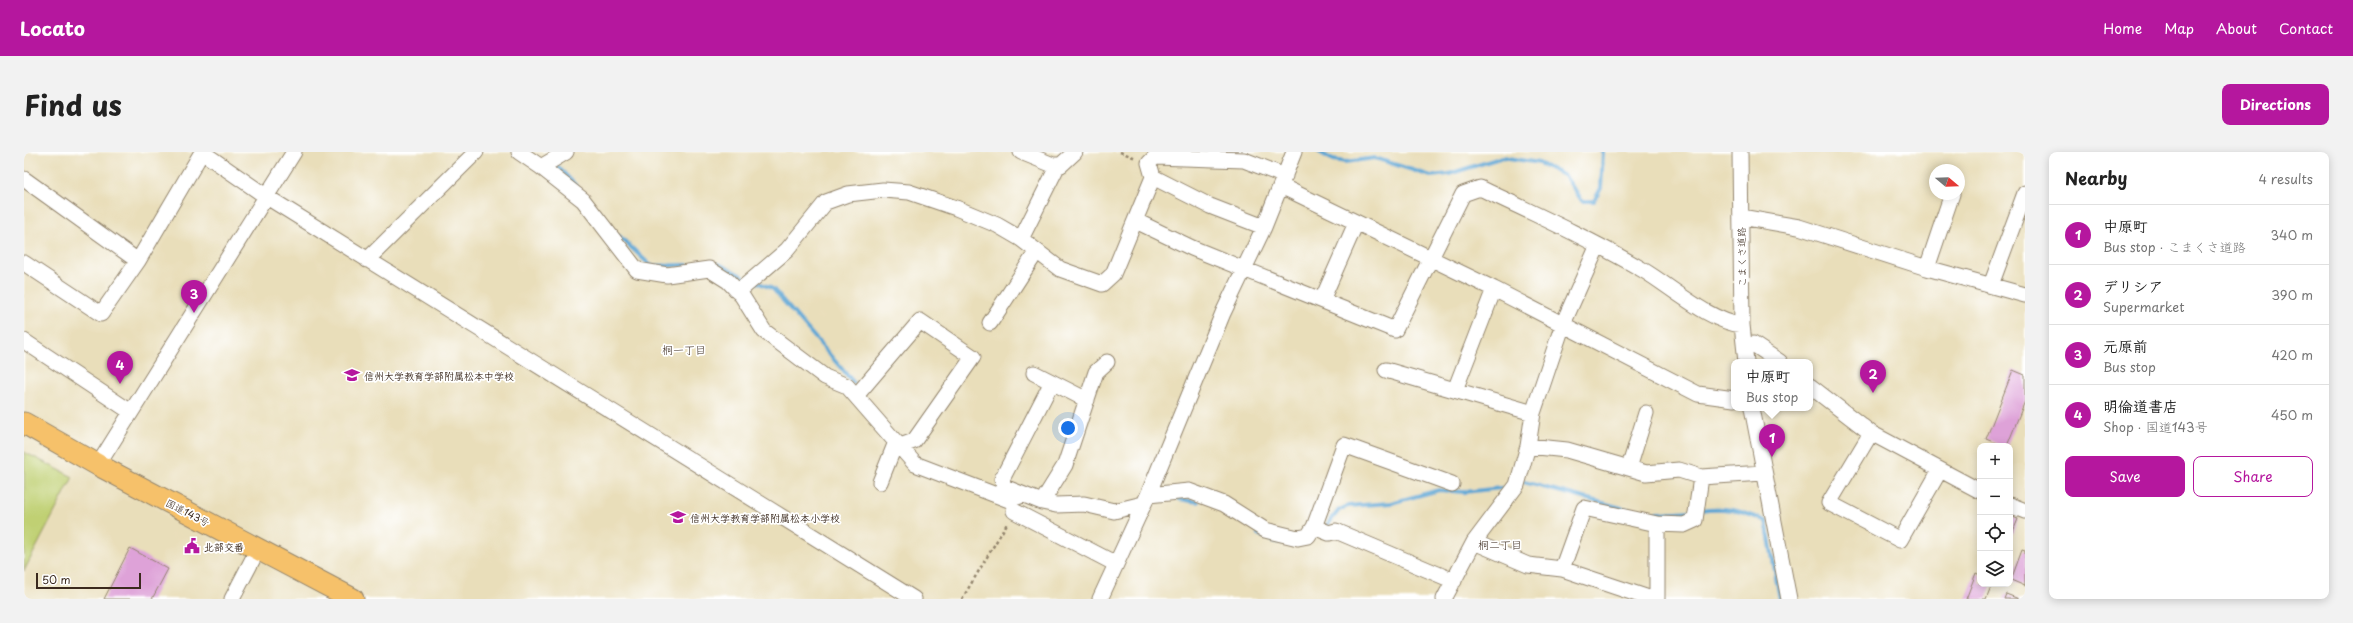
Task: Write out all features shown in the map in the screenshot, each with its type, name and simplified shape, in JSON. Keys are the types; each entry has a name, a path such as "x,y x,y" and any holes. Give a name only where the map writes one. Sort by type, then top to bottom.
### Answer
{"highway":[{"name":"国道143号","path":"24,423 98,465 353,599"}],"street":[{"path":"24,263 101,314 138,261 202,152 267,197 367,260 914,599"},
{"path":"98,465 294,152"},
{"path":"367,260 476,152"},
{"path":"518,152 541,167 583,200 637,270 667,275 709,269 728,281 738,292 764,331 826,377 847,386 914,464 1009,500 1023,495"},
{"path":"541,167 566,152"},
{"path":"1021,152 1053,165 1058,165"},
{"path":"1021,239 1058,165 1075,152"},
{"path":"1100,599 1145,499 1223,313 1264,227 1294,152"},
{"name":"こまくさ道路","path":"1740,152 1742,325 1746,359"},
{"path":"738,292 787,250 826,202 848,194 883,190 909,192 956,208 997,225 1021,239 1060,269 1102,284 1113,274 1136,221 1153,177 1149,163 1155,157 1244,160 1356,223 1563,324 1698,394 1731,399"},
{"path":"1153,177 1210,206 1264,227"},
{"path":"24,179 138,261"},
{"path":"1136,221 1192,248 1395,330 1463,194 1480,188 1598,245 1643,270 1722,321 1742,325"},
{"path":"1991,285 2025,193"},
{"path":"1927,268 1950,200"},
{"path":"1741,217 1799,227 1927,268 2025,295"},
{"path":"1322,300 1356,223"},
{"path":"1444,599 1474,542 1517,485 1528,446 1533,413 1563,324 1598,245"},
{"path":"990,323 1037,251"},
{"path":"1455,390 1494,290"},
{"path":"856,396 920,321 973,357 914,441 898,444"},
{"path":"24,341 130,412"},
{"path":"1752,344 1775,359"},
{"path":"1042,502 1065,465 1096,372 1107,362"},
{"path":"1386,370 1533,413"},
{"path":"1034,373 1086,400"},
{"path":"1052,382 1002,479 1004,487 1042,502 1056,505 1084,504 1114,511 1145,499 1189,491 1224,504 1266,530 1298,538 1308,536 1320,530 1336,531 1454,581"},
{"path":"1813,388 1871,433 1977,489"},
{"path":"1753,411 1763,472 1789,599"},
{"path":"1629,468 1646,414"},
{"path":"1871,433 1830,503 1900,540 1940,470"},
{"path":"880,482 898,444"},
{"path":"1320,530 1344,445 1452,484"},
{"path":"1528,446 1568,450 1646,473 1679,470 1701,478 1756,475 1763,472"},
{"path":"1562,568 1584,508 1657,524 1684,525 1695,520 1701,478"},
{"path":"2013,506 2025,511"},
{"path":"1014,511 1116,564"},
{"path":"1657,524 1657,599"},
{"path":"1474,542 1528,565 1562,568 1652,599"},
{"path":"232,599 258,549"}],"path":[{"path":"962,599 1014,511"}],"green space":[{"path":"24,452 73,477 24,571"}],"building":[{"path":"2013,370 2025,375 2025,401 2008,443 1996,443 1986,439"},
{"path":"2013,517 2018,519 2013,532"},
{"path":"130,548 168,569 152,599 104,599"},
{"path":"2022,550 2025,551 2025,586 2013,581 2013,575"},
{"path":"1976,573 1977,587 1991,587 1986,599 1966,599"},
{"path":"2006,594 2019,599 2004,599"}],"waterway":[{"path":"1319,152 1333,160 1346,162 1375,158 1431,176 1449,174 1503,157 1539,163 1565,176 1582,201 1594,201 1601,188 1603,152"},
{"path":"557,166 576,186"},
{"path":"619,236 651,266 687,265"},
{"path":"712,265 719,264 744,277"},
{"path":"755,281 773,289 854,383"},
{"path":"1524,482 1644,514 1693,511"},
{"path":"1325,528 1339,510 1348,506 1391,503 1439,490 1464,492 1501,488"},
{"path":"1179,499 1198,502"},
{"path":"1700,510 1734,510 1766,521 1780,599"},
{"path":"1258,534 1274,541 1295,544"}],"place":[{"name":"元原前","path":"194,313"},
{"name":"信州大学教育学部附属松本中学校","path":"352,375"},
{"name":"明倫道書店","path":"120,384"},
{"name":"デリシア","path":"1873,393"},
{"name":"中原町","path":"1772,457"},
{"name":"信州大学教育学部附属松本小学校","path":"678,517"},
{"name":"北部交番","path":"192,546"}],"district":[{"name":"桐一丁目","path":"684,349"},
{"name":"桐二丁目","path":"1500,544"}]}
